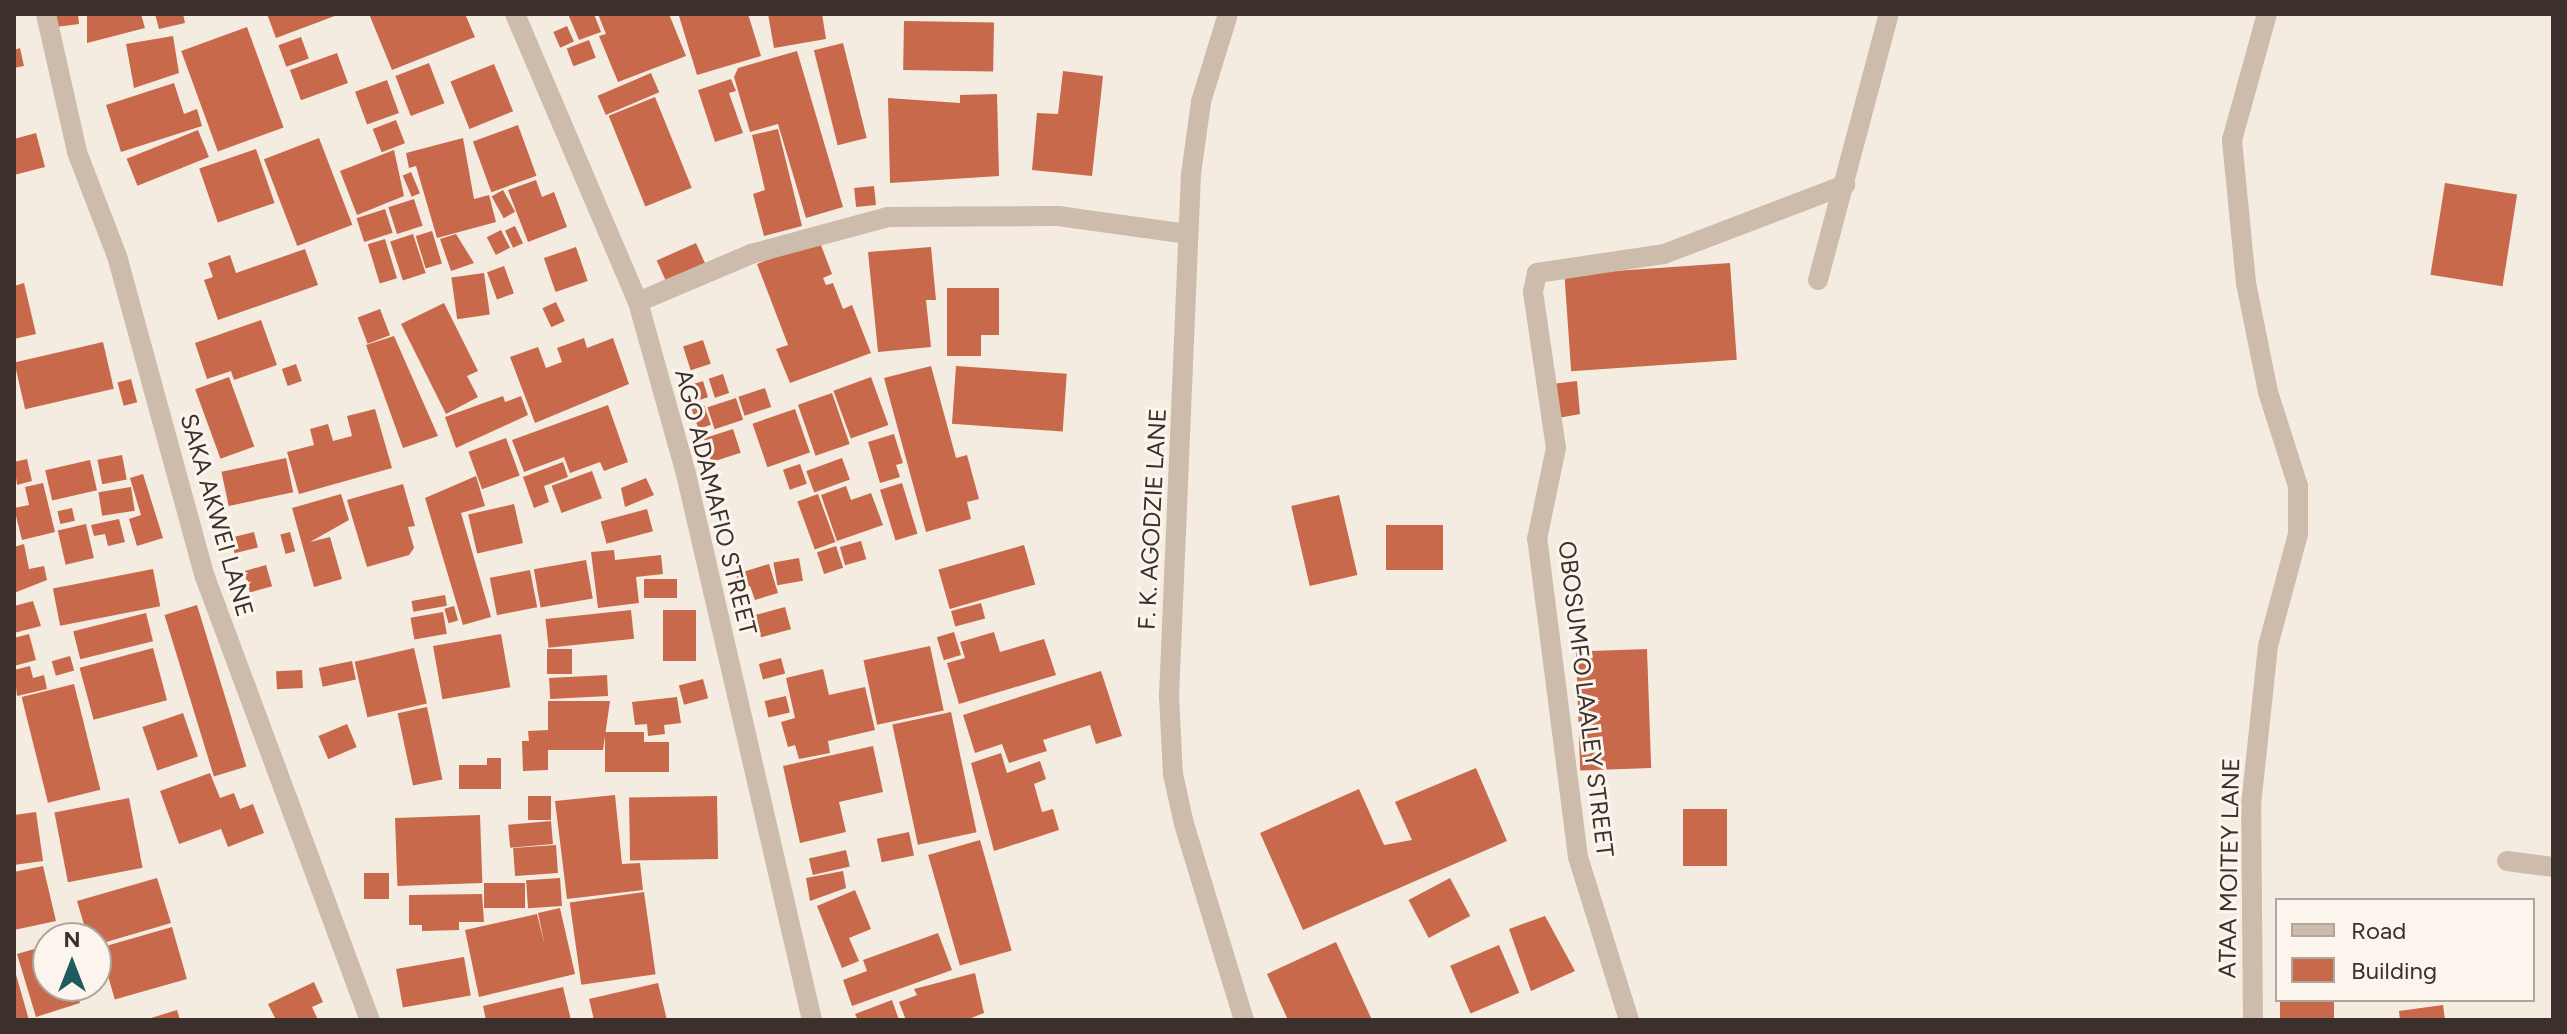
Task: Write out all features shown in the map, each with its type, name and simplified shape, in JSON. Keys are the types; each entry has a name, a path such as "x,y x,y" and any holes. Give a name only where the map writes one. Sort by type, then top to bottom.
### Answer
{"street":[{"name":"SAKA AKWEI LANE","path":"46,14 77,152 117,256 205,577 370,1020"},
{"name":"AGO ADAMAFIO STREET","path":"515,14 638,302 686,474 812,1020"},
{"name":"F. K. AGODZIE LANE","path":"1228,14 1201,102 1187,234 1169,696 1173,774 1244,1020"},
{"path":"1818,280 1889,14"},
{"name":"ATAA MOITEY LANE","path":"2253,1020 2251,805 2268,646 2298,534 2298,486 2268,392 2246,283 2232,140 2267,14"},
{"name":"OBOSUMFO LAALEY STREET","path":"1629,1020 1578,857 1539,554 1556,448 1534,308 1537,273 1664,254 1845,185"},
{"path":"638,302 751,254 888,217 1058,216 1187,234"},
{"path":"2507,861 2553,867"}],"building":[{"path":"54,14 78,14 79,24 56,27"},
{"path":"87,14 141,14 145,28 87,43"},
{"path":"155,14 183,14 185,23 159,29"},
{"path":"267,14 340,14 276,38"},
{"path":"369,14 465,14 475,37 392,70"},
{"path":"568,14 594,14 601,32 579,40"},
{"path":"598,14 669,14 686,56 618,82 599,36 606,34"},
{"path":"748,14 761,56 697,75 679,16"},
{"path":"768,14 822,14 826,39 774,48"},
{"path":"904,21 994,23 993,72 903,70"},
{"path":"567,26 574,42 560,48 553,32"},
{"path":"247,27 284,128 218,151 181,51"},
{"path":"173,36 179,73 134,88 126,44"},
{"path":"301,37 309,59 286,67 278,45"},
{"path":"589,40 596,58 573,66 567,49"},
{"path":"843,43 867,138 838,145 814,50"},
{"path":"20,48 24,66 14,68 14,50"},
{"path":"797,51 843,207 806,218 778,124 750,132 734,77 738,68"},
{"path":"337,53 348,83 301,100 290,70"},
{"path":"429,63 444,103 411,116 395,76"},
{"path":"494,64 513,111 470,129 450,82"},
{"path":"1063,71 1103,76 1092,176 1032,170 1037,113 1058,114"},
{"path":"651,73 659,92 606,115 598,96"},
{"path":"731,79 736,91 729,93 743,133 715,142 698,90"},
{"path":"387,80 399,113 367,125 355,92"},
{"path":"174,83 184,114 197,109 202,126 121,152 106,105"},
{"path":"997,94 999,176 890,183 888,98 960,103 960,95"},
{"path":"655,97 692,188 645,207 609,116"},
{"path":"396,120 405,143 382,152 373,129"},
{"path":"518,125 536,176 491,192 473,141"},
{"path":"778,129 802,226 764,236 753,194 765,190 752,135"},
{"path":"198,130 209,157 137,186 127,159"},
{"path":"36,133 45,167 14,175 14,139"},
{"path":"319,138 352,225 297,246 264,159"},
{"path":"463,138 474,199 489,195 496,222 437,238 416,166 409,168 406,153"},
{"path":"256,149 275,203 218,222 199,169"},
{"path":"394,150 404,196 357,215 340,171"},
{"path":"411,172 420,193 412,197 403,176"},
{"path":"536,180 542,197 554,192 567,227 528,242 508,190"},
{"path":"2445,183 2517,194 2503,286 2430,275"},
{"path":"874,186 876,205 856,207 854,188"},
{"path":"503,190 515,212 504,218 492,196"},
{"path":"414,199 423,226 397,234 388,207"},
{"path":"385,209 393,233 364,242 356,218"},
{"path":"515,226 523,243 513,248 505,231"},
{"path":"501,230 510,248 496,255 487,237"},
{"path":"432,231 442,264 426,268 416,236"},
{"path":"413,234 426,273 403,280 390,241"},
{"path":"456,234 474,263 451,271 440,239"},
{"path":"385,239 397,278 380,283 368,244"},
{"path":"819,240 832,274 823,278 826,285 833,283 843,309 852,305 871,353 790,383 776,349 788,345 757,264"},
{"path":"696,243 705,263 666,281 657,260"},
{"path":"576,247 588,281 556,292 544,258"},
{"path":"931,247 936,300 926,300 931,347 878,352 868,252"},
{"path":"305,249 318,285 218,320 204,280 213,277 208,263 230,255 236,273"},
{"path":"1730,263 1737,360 1571,371 1564,275"},
{"path":"504,266 514,293 497,299 487,272"},
{"path":"484,273 490,315 457,319 451,278"},
{"path":"24,283 36,334 14,339 14,286"},
{"path":"947,288 999,288 999,335 981,335 981,356 947,356"},
{"path":"556,302 565,321 551,327 542,308"},
{"path":"444,303 478,371 467,376 478,397 446,414 401,324"},
{"path":"380,309 390,335 368,344 358,318"},
{"path":"261,320 277,365 234,380 231,371 207,379 195,343"},
{"path":"394,336 438,436 403,448 366,345"},
{"path":"584,338 587,348 613,338 629,384 535,423 510,357 538,347 546,368 562,362 557,348"},
{"path":"703,340 711,364 691,370 683,346"},
{"path":"103,342 114,389 25,409 14,362"},
{"path":"296,364 302,381 288,386 282,369"},
{"path":"931,366 956,458 967,455 979,499 967,502 971,519 926,532 884,378"},
{"path":"956,366 1067,374 1063,432 952,424"},
{"path":"723,374 729,393 715,398 709,379"},
{"path":"229,377 254,447 220,459 195,389"},
{"path":"871,377 888,425 851,439 833,391"},
{"path":"131,379 137,402 124,406 117,383"},
{"path":"703,381 708,397 698,400 693,384"},
{"path":"1577,381 1580,414 1553,419 1552,384"},
{"path":"765,388 771,407 745,416 738,397"},
{"path":"832,393 850,444 816,456 798,405"},
{"path":"503,396 505,402 521,396 528,415 456,448 445,417"},
{"path":"736,398 743,420 715,429 707,407"},
{"path":"608,405 628,462 604,471 600,462 570,473 564,457 524,472 512,440"},
{"path":"704,405 711,425 699,429 692,409"},
{"path":"375,409 392,468 299,494 287,452 314,445 310,429 328,424 333,441 352,436 347,416"},
{"path":"795,409 810,452 767,467 752,424"},
{"path":"733,429 741,453 711,462 704,439"},
{"path":"894,434 903,463 896,465 900,477 880,483 868,442"},
{"path":"506,438 520,476 482,489 468,452"},
{"path":"122,455 127,480 102,484 97,460"},
{"path":"286,458 293,492 229,506 221,472"},
{"path":"842,458 850,480 814,493 806,471"},
{"path":"27,459 32,481 17,485 14,462"},
{"path":"90,460 97,490 52,501 45,470"},
{"path":"563,462 568,477 544,486 549,502 534,508 523,477"},
{"path":"800,464 807,484 790,490 783,470"},
{"path":"592,471 602,498 562,513 552,486"},
{"path":"143,474 163,538 137,546 129,519 141,515 130,478"},
{"path":"476,476 485,506 461,513 491,617 463,625 425,498"},
{"path":"646,478 654,495 625,507 621,488"},
{"path":"43,483 55,532 22,540 14,508 29,505 25,487"},
{"path":"902,483 917,534 896,540 880,490"},
{"path":"403,484 415,526 408,527 414,548 409,555 367,567 347,500"},
{"path":"846,486 851,500 871,493 883,525 837,541 821,495"},
{"path":"131,487 135,511 102,516 98,492"},
{"path":"341,494 349,520 310,542 330,537 342,579 314,587 292,508"},
{"path":"818,494 835,542 815,549 797,502"},
{"path":"1339,495 1357,575 1310,586 1291,506"},
{"path":"514,504 523,543 477,554 468,515"},
{"path":"72,508 75,521 60,524 57,511"},
{"path":"647,509 653,531 607,544 601,521"},
{"path":"119,519 125,542 108,546 105,534 94,536 91,525"},
{"path":"86,524 94,558 66,565 58,531"},
{"path":"1386,525 1443,525 1443,570 1386,570"},
{"path":"254,532 258,548 235,553 231,538"},
{"path":"290,532 295,551 286,554 280,535"},
{"path":"861,541 866,559 845,565 840,547"},
{"path":"24,544 29,569 44,566 47,580 14,593 14,547"},
{"path":"1024,545 1035,584 950,609 938,570"},
{"path":"836,546 843,568 824,574 817,552"},
{"path":"614,550 615,560 661,555 663,574 636,577 639,603 598,608 591,552"},
{"path":"799,558 803,581 777,585 773,563"},
{"path":"586,560 593,598 541,608 534,569"},
{"path":"769,564 778,593 755,600 750,586 740,589 736,574"},
{"path":"266,565 272,586 250,592 244,571"},
{"path":"153,569 160,606 60,626 53,588"},
{"path":"530,570 537,607 497,615 490,578"},
{"path":"644,579 677,579 677,598 644,598"},
{"path":"445,595 447,606 413,612 412,601"},
{"path":"33,601 41,626 14,633 14,606"},
{"path":"981,603 985,618 955,626 951,611"},
{"path":"197,605 246,767 214,777 164,615"},
{"path":"454,606 458,620 449,623 444,609"},
{"path":"785,607 791,629 761,637 755,615"},
{"path":"631,610 634,639 549,648 545,619"},
{"path":"663,610 696,610 696,661 663,661"},
{"path":"443,612 447,634 414,639 411,618"},
{"path":"146,613 153,641 80,659 73,631"},
{"path":"954,632 961,655 944,660 937,637"},
{"path":"994,632 1000,652 1044,639 1056,675 959,704 947,663 965,658 960,642"},
{"path":"29,634 36,660 14,666 14,638"},
{"path":"501,634 510,687 442,699 433,646"},
{"path":"930,646 944,711 877,725 863,660"},
{"path":"153,648 167,700 94,720 80,668"},
{"path":"414,648 427,704 367,717 355,662"},
{"path":"547,649 572,649 572,674 547,674"},
{"path":"1647,649 1651,768 1580,770 1576,651"},
{"path":"70,656 74,670 56,676 52,661"},
{"path":"781,658 785,673 763,679 759,664"},
{"path":"352,661 356,680 323,687 319,668"},
{"path":"30,666 33,678 44,675 47,689 17,696 14,670"},
{"path":"823,669 829,695 865,687 875,730 828,741 830,753 799,759 795,745 788,747 781,722 795,718 786,678"},
{"path":"302,670 303,688 277,689 276,671"},
{"path":"1101,671 1122,736 1096,744 1090,725 1043,740 1047,751 1009,763 1002,744 975,753 963,715"},
{"path":"607,675 608,696 550,699 549,678"},
{"path":"703,679 708,698 684,705 679,685"},
{"path":"74,684 100,790 48,803 22,697"},
{"path":"786,696 790,713 768,718 765,701"},
{"path":"677,697 681,723 664,725 665,734 648,736 647,724 635,725 632,702"},
{"path":"548,701 610,701 603,750 548,750 548,770 523,771 522,741 529,741 528,731 548,730"},
{"path":"427,707 442,779 413,786 398,713"},
{"path":"951,712 977,832 918,845 892,724"},
{"path":"183,713 198,756 157,770 142,727"},
{"path":"347,724 357,747 328,759 318,736"},
{"path":"605,732 644,732 644,742 669,742 669,772 605,772"},
{"path":"873,746 883,792 839,802 846,832 800,843 783,766"},
{"path":"1001,753 1007,773 1040,761 1046,779 1034,784 1042,812 1053,809 1059,830 994,851 971,763"},
{"path":"487,758 501,758 501,789 459,789 459,765 487,765"},
{"path":"1476,768 1507,841 1303,930 1260,833 1359,789 1384,845 1412,840 1395,802"},
{"path":"210,773 220,798 234,793 240,809 253,804 264,833 228,847 221,829 179,844 160,791"},
{"path":"615,795 622,864 640,863 643,890 567,899 555,801"},
{"path":"528,796 551,796 551,820 528,820"},
{"path":"717,796 718,859 630,861 629,798"},
{"path":"129,798 143,868 68,882 54,813"},
{"path":"1683,809 1727,809 1727,866 1683,866"},
{"path":"36,812 43,861 14,865 14,815"},
{"path":"480,815 482,883 397,886 395,818"},
{"path":"551,821 553,844 510,848 508,825"},
{"path":"909,832 914,855 882,862 877,839"},
{"path":"980,840 1012,951 960,965 928,855"},
{"path":"556,845 558,873 515,876 513,848"},
{"path":"846,850 850,867 813,875 809,859"},
{"path":"43,866 56,921 32,922 32,926 14,930 14,872"},
{"path":"843,871 846,888 810,901 806,878"},
{"path":"364,873 389,873 389,899 364,899"},
{"path":"157,878 171,923 112,940 112,922 83,922 77,901"},
{"path":"560,878 562,906 528,908 526,880"},
{"path":"1450,878 1470,916 1429,938 1409,900"},
{"path":"484,883 525,883 525,908 484,908"},
{"path":"855,890 871,929 849,938 859,961 842,968 817,906"},
{"path":"644,892 656,974 581,985 570,902"},
{"path":"482,894 484,922 459,922 459,930 422,931 422,925 409,925 409,895"},
{"path":"560,908 575,974 479,997 465,930 537,914 545,946 538,913"},
{"path":"1545,916 1575,971 1531,991 1509,929"},
{"path":"172,927 187,979 115,1000 112,944"},
{"path":"938,933 952,970 852,1006 843,980 867,971 863,960"},
{"path":"1336,942 1372,1020 1288,1020 1267,974"},
{"path":"1499,945 1519,993 1471,1014 1450,966"},
{"path":"32,950 32,1002 80,1003 36,1017 17,954"},
{"path":"464,957 471,995 403,1007 396,969"},
{"path":"15,971 29,1020 14,1020"},
{"path":"975,973 984,1013 966,1020 906,1020 899,1002 917,995 914,989"},
{"path":"314,982 323,1002 312,1007 318,1020 276,1020 268,1004"},
{"path":"658,983 667,1020 594,1020 589,999"},
{"path":"563,987 571,1020 486,1020 483,1006"},
{"path":"892,1000 899,1020 858,1020 855,1014"},
{"path":"2280,1002 2334,1002 2334,1020 2280,1020"},
{"path":"2443,1005 2445,1020 2400,1020 2399,1011"},
{"path":"177,1010 180,1020 148,1019"}]}
